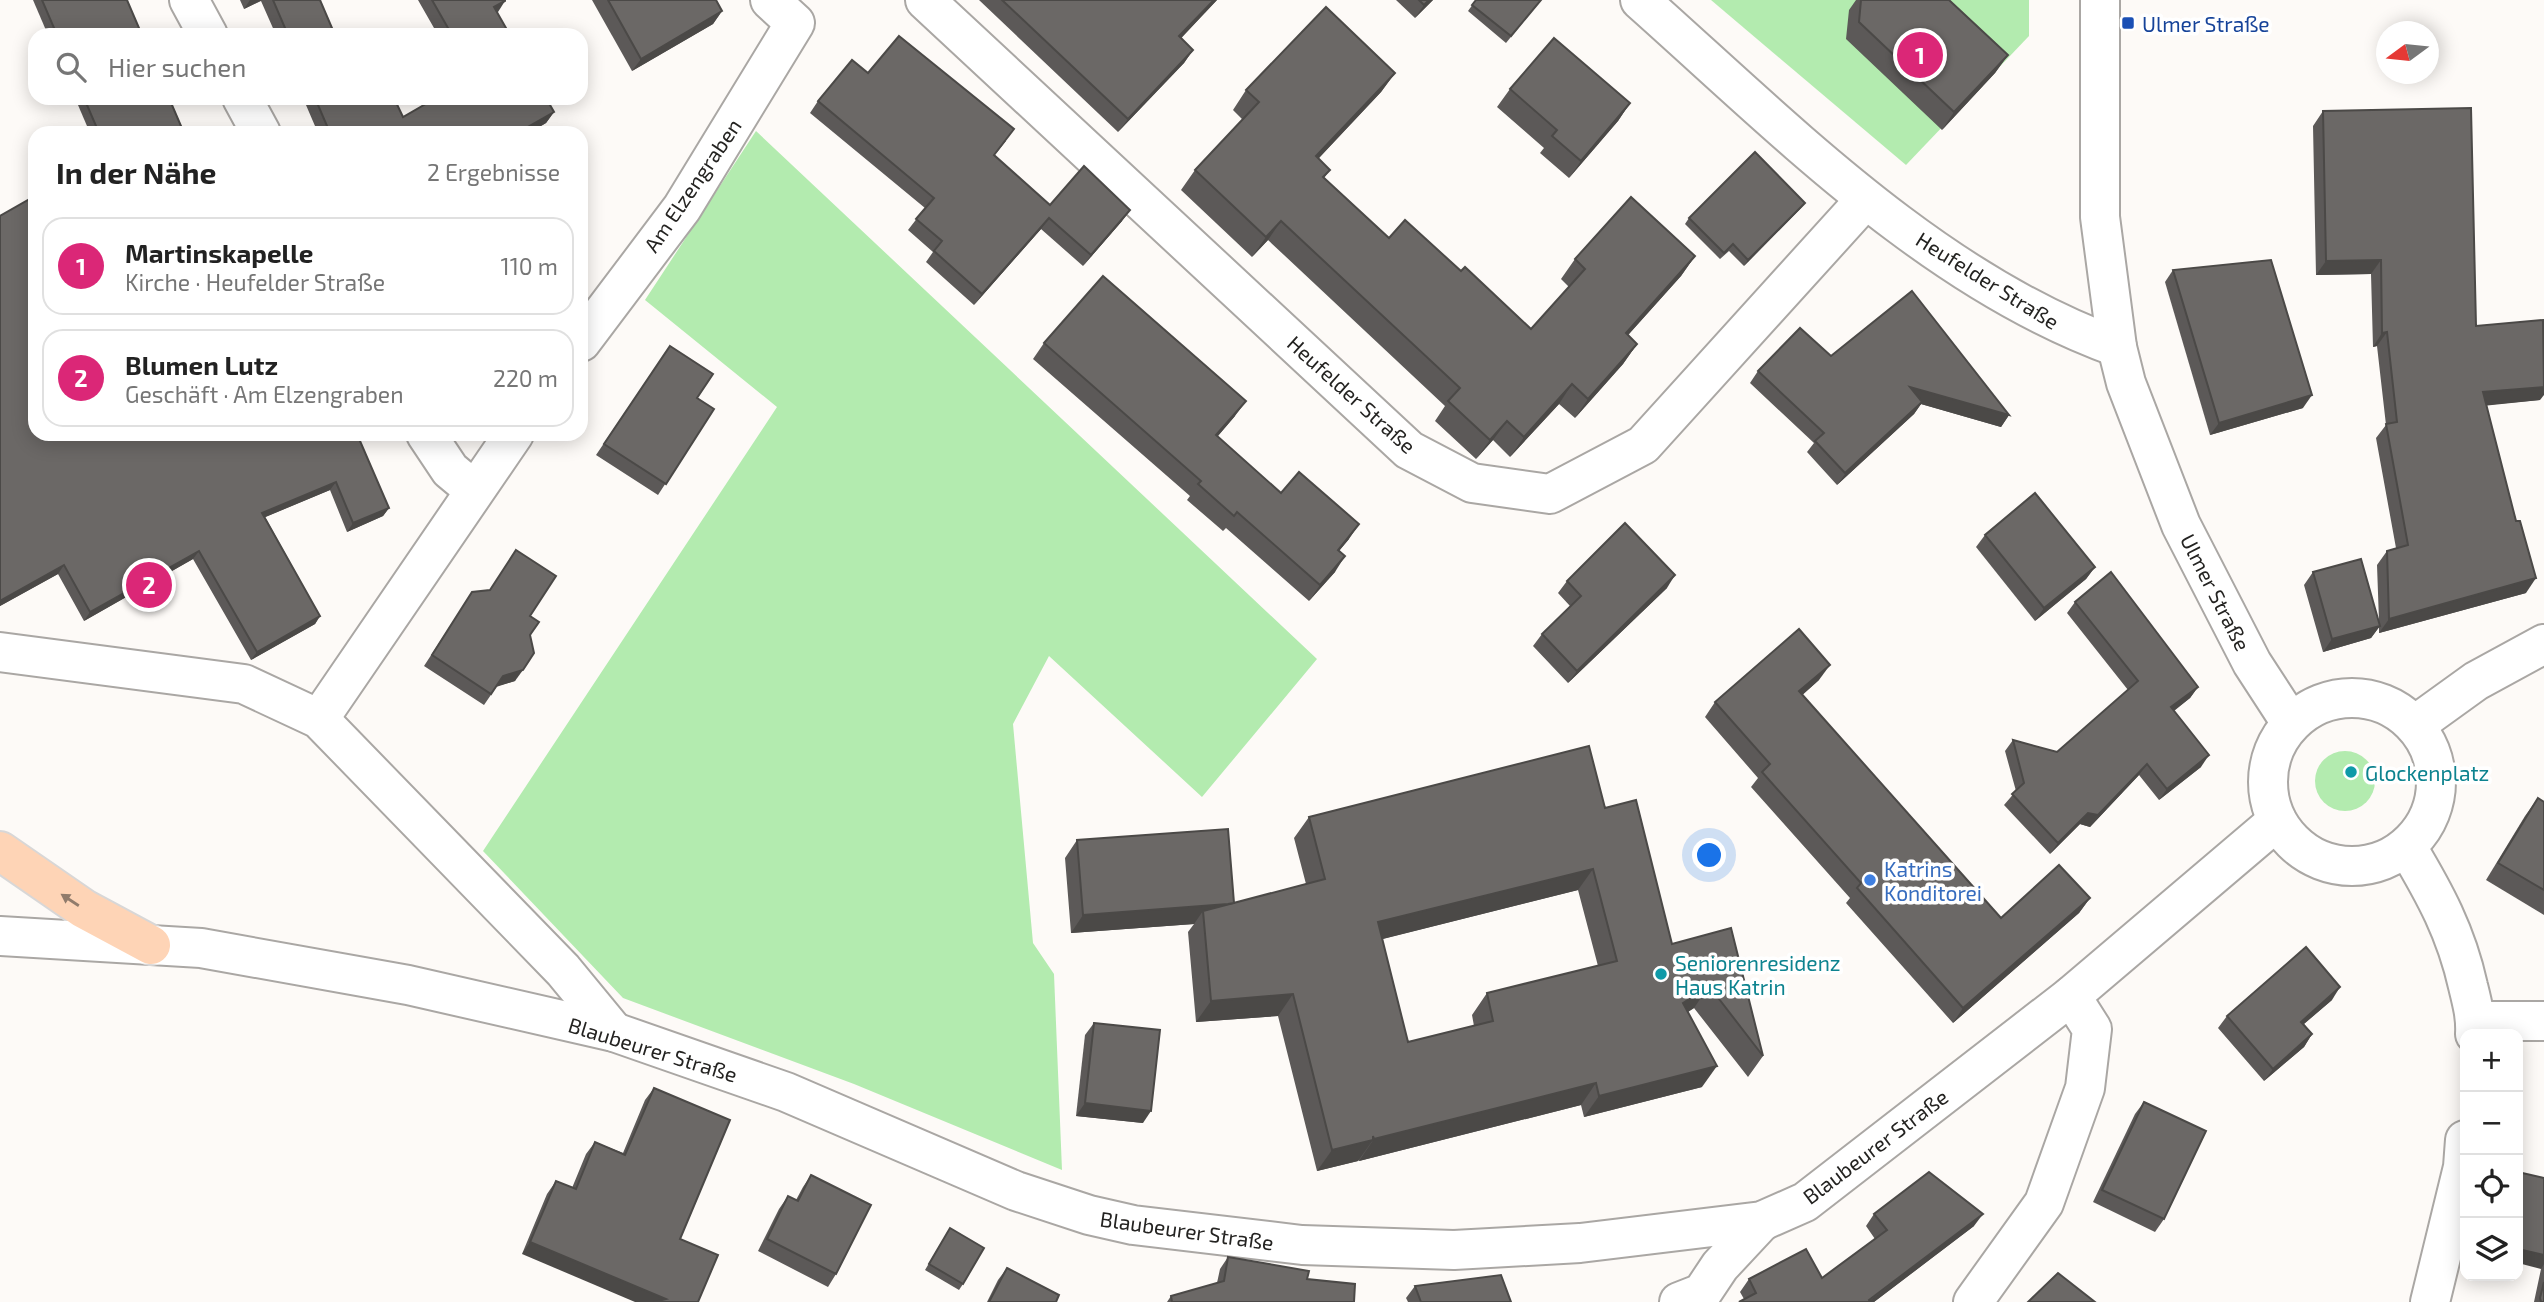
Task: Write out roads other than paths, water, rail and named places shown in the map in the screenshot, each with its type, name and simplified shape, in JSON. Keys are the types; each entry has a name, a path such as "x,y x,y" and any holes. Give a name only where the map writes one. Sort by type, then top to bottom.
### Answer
{"main road":[{"path":"0,852 84,909 151,945"}],"street":[{"path":"189,0 204,28"},
{"name":"Heufelder Straße","path":"925,0 1409,450 1472,483 1550,494 1643,445 1865,200"},
{"name":"Heufelder Straße","path":"1640,0 1865,200 2030,310 2069,330 2117,347"},
{"name":"Ulmer Straße","path":"2100,0 2100,217 2117,347 2148,446 2181,525 2252,663 2291,723"},
{"name":"Am Elzengraben","path":"588,333 682,208 792,8"},
{"path":"246,105 257,126"},
{"path":"431,441 450,470 474,490"},
{"path":"319,719 509,441"},
{"path":"2415,725 2476,681 2544,644"},
{"path":"0,652 244,684 319,719 563,970 614,1032"},
{"path":"2354,698 2387,705 2415,725 2432,754 2437,787 2428,820 2407,847 2381,862 2351,867 2322,861 2296,845 2277,821 2269,795 2269,769 2277,745 2291,723 2320,704 2354,698"},
{"name":"Blaubeurer Straße","path":"0,936 201,948 408,985 614,1032 786,1092 1016,1191 1089,1215 1133,1225 1302,1245 1454,1250 1580,1243 1762,1221 1805,1202 2071,996 2277,821"},
{"path":"2407,847 2446,914 2460,952 2475,1028 2544,1021"},
{"path":"1973,1302 2044,1203 2085,1088 2092,1029 2071,996"},
{"path":"2430,1302 2464,1155"},
{"path":"1679,1302 1702,1293 1720,1266 1762,1221"}],"place":[{"name":"Ulmer Straße","path":"2128,23"},
{"name":"Martinskapelle","path":"1920,55"},
{"name":"Blumen Lutz","path":"149,585"},
{"name":"Glockenplatz","path":"2351,772"},
{"name":"Katrins Konditorei","path":"1870,880"},
{"name":"Seniorenresidenz Haus Katrin","path":"1661,974"}]}
